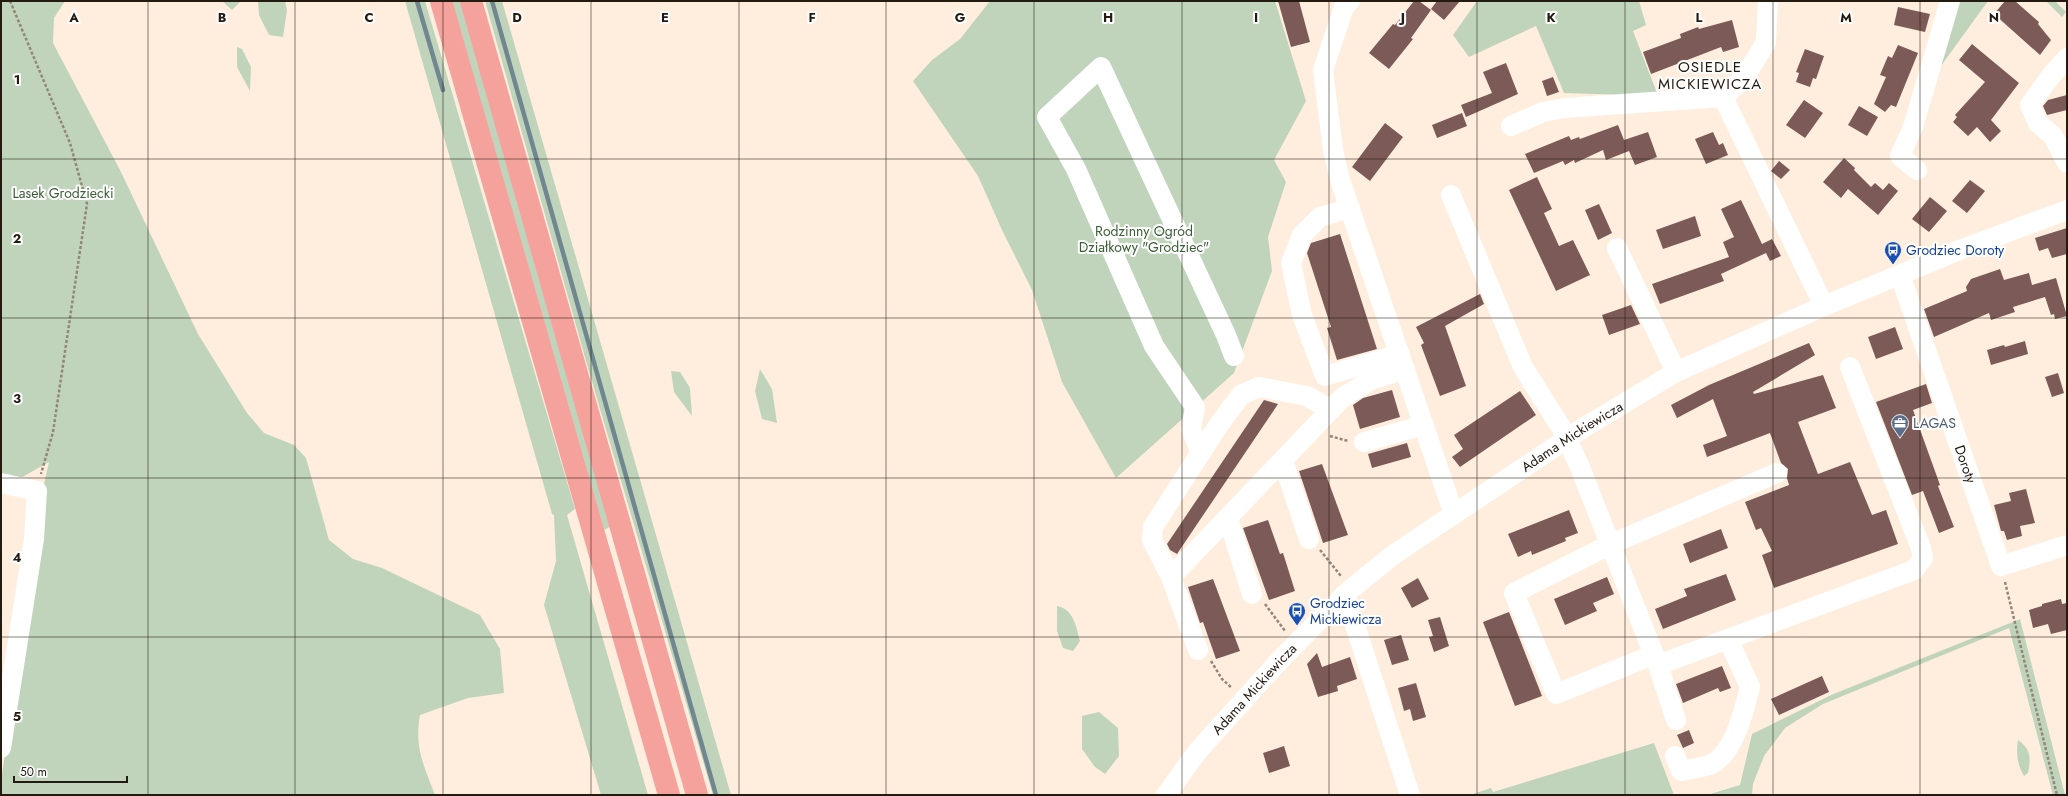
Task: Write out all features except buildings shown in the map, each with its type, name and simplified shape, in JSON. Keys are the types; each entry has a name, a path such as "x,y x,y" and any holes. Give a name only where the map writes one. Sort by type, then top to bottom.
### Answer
{"main road":[{"path":"441,1 669,795"},
{"path":"471,1 697,795"}],"street":[{"path":"1350,1 1344,7 1323,70 1333,150 1350,208 1450,503 1456,512"},
{"path":"1511,126 1543,112 1565,108 1723,97 1745,77 1766,42 1768,1"},
{"path":"1917,170 1900,156 1912,127 1950,1"},
{"path":"2067,58 2050,77 2030,105 2038,123 2053,136 2067,164"},
{"path":"1201,453 1191,430 1196,407 1154,346 1076,169 1047,117 1101,67 1226,335 1234,356"},
{"path":"1723,97 1824,306"},
{"path":"1451,195 1523,367 1558,421 1579,465 1656,660 1676,720"},
{"path":"1350,208 1320,217 1302,235 1291,263 1302,315 1324,376 1402,361"},
{"name":"Adama Mickiewicza","path":"1166,795 1197,752 1345,587 1567,439 1676,372 1824,306 1974,244 2067,210"},
{"path":"1616,248 1676,372"},
{"name":"Doroty","path":"1900,275 2001,566"},
{"path":"1172,577 1342,398 1402,361"},
{"path":"1777,473 1611,544 1514,593 1556,694 1656,660 1728,639 1914,570 1923,558 1922,548 1850,367"},
{"path":"1203,653 1172,577 1152,540 1153,527 1241,395 1259,387 1307,396 1331,410"},
{"path":"1364,442 1424,425"},
{"path":"1283,461 1314,542"},
{"path":"1,483 37,491 34,539 1,748"},
{"path":"1228,518 1258,598"},
{"path":"2001,566 2067,545"},
{"path":"1345,587 1410,795"},
{"path":"1675,756 1681,771 1710,765 1724,753 1737,730 1750,687 1728,639"}],"path":[{"path":"10,1 70,143 87,204 53,432 37,491"},
{"path":"1327,435 1355,444 1364,442"},
{"path":"1314,542 1345,587"},
{"path":"2001,566 2057,795"},
{"path":"1258,598 1279,626 1291,636"},
{"path":"1203,653 1222,679 1233,689"}],"green space":[{"name":"Lasek Grodziecki","path":"1,1 65,1 54,18 53,43 121,172 198,334 247,413 264,433 294,445 306,458 329,540 353,559 382,568 480,615 500,649 504,693 468,698 420,715 418,726 419,747 435,795 1,795 1,781 40,523 41,498 49,462 1,489"},
{"path":"222,1 241,1 232,10"},
{"path":"258,1 285,1 287,10 283,37 269,35 259,15"},
{"path":"405,1 425,1 575,509 567,515 648,795 601,795 544,605 556,561 554,515 552,514"},
{"path":"452,1 460,1 612,526 604,530"},
{"path":"485,1 502,1 731,795 713,795 586,361"},
{"name":"Rodzinny Ogród Działkowy \"Grodziec\"","path":"990,1 1275,1 1306,101 1274,160 1286,182 1268,237 1272,271 1234,373 1116,478 1062,382 1032,290 1002,230 978,176 913,81 932,60 960,39"},
{"path":"1477,1 1639,1 1646,25 1633,31 1657,93 1627,95 1564,93 1536,26 1469,57 1453,35"},
{"path":"1956,1 1988,1 1941,66"},
{"path":"2046,1 2055,1 2066,12 2062,17"},
{"path":"237,47 242,49 251,67 250,91 237,67"},
{"path":"760,369 772,389 777,423 762,419 755,391"},
{"path":"671,371 680,372 690,388 692,416 674,392"},
{"path":"1057,606 1067,611 1073,619 1080,641 1073,651 1063,648 1057,631"},
{"path":"2020,619 2065,795 2053,795 2009,628 1823,704 1785,728 1764,756 1753,784 1752,795 1707,795 1740,785 1752,734 1831,695"},
{"path":"1099,712 1118,728 1119,756 1105,774 1095,767 1082,749 1082,716"},
{"path":"2018,740 2028,751 2030,759 2028,773 2024,776 2018,759"},
{"path":"1654,743 1674,795 1470,795 1491,788 1493,792"}],"waterway":[{"path":"417,1 443,90"},
{"path":"492,1 716,795"}],"place":[{"name":"Grodziec Doroty","path":"1893,265"},
{"name":"LAGAS","path":"1900,438"},
{"name":"Grodziec Mickiewicza","path":"1297,626"}],"district":[{"name":"OSIEDLE MICKIEWICZA","path":"1710,76"}]}
